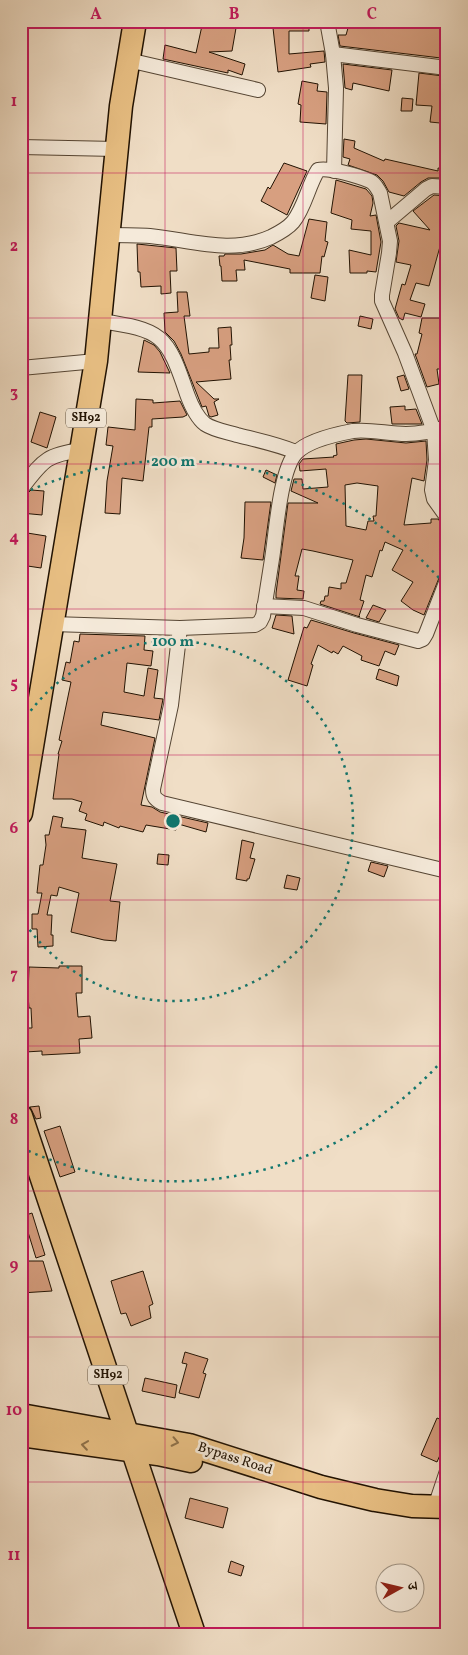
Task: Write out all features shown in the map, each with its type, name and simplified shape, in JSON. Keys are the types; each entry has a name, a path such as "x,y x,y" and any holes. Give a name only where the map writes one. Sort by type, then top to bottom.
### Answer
{"main road":[{"name":"SH92","path":"22,804 96,361 116,149 135,21"},
{"name":"SH92","path":"21,1116 194,1634"},
{"name":"Bypass Road","path":"21,1414 130,1443"},
{"name":"Bypass Road","path":"21,1436 189,1445 321,1488 443,1512"}],"street":[{"path":"327,21 333,54 336,88 334,171"},
{"path":"333,54 447,68"},
{"path":"128,60 258,90"},
{"path":"21,147 116,149"},
{"path":"108,235 150,236 229,247 245,245 267,239 282,231 293,222 318,170 334,171 370,181 377,186 390,241 382,301 440,429 432,490 434,499 447,517"},
{"path":"386,222 426,189 432,186 447,187"},
{"path":"100,321 130,325 157,336 168,347 177,365 189,400 196,414 205,424 218,430 296,452"},
{"path":"21,368 96,361"},
{"path":"52,624 180,628 255,625 260,622 264,606 280,497 289,466 296,452 309,444 353,431 369,430 406,434 440,429"},
{"path":"21,489 39,466 51,457 60,453 81,450"},
{"path":"264,606 304,608 356,625 418,641 423,639 426,634 447,580"},
{"path":"180,628 171,705 153,789 153,795 156,800 447,871"},
{"path":"443,1512 447,1471"}],"building":[{"path":"203,21 211,23 212,21 228,21 227,25 236,28 232,51 209,52 245,64 242,75 228,70 228,73 163,59 165,45 196,53"},
{"path":"275,21 309,21 309,31 289,31 289,54 324,51 325,62 310,64 311,67 278,72 273,28"},
{"path":"350,21 374,21 396,27 399,21 447,21 447,41 443,41 441,58 340,46 338,35 346,35"},
{"path":"343,64 392,70 389,91 353,83 352,90 345,88"},
{"path":"419,73 443,76 441,103 447,103 447,118 440,119 440,123 430,122 432,106 416,105"},
{"path":"302,81 318,84 317,91 327,92 326,124 300,122 301,105 298,104"},
{"path":"402,98 413,99 412,111 401,111"},
{"path":"344,139 355,141 354,148 384,161 385,159 438,171 438,168 447,169 447,178 428,178 404,196 389,192 377,175 348,165 350,159 343,157"},
{"path":"284,163 307,171 287,215 261,201"},
{"path":"336,180 366,189 372,196 373,203 370,216 376,215 381,242 376,272 350,273 349,250 371,255 371,231 351,229 352,220 331,213"},
{"path":"434,195 447,196 447,248 441,243 429,286 416,283 410,300 425,304 421,317 405,313 403,320 399,318 395,309 402,284 405,285 411,265 396,262 399,241 396,226 399,223 430,230 413,211"},
{"path":"309,219 327,222 325,241 328,242 324,257 322,256 320,273 290,273 290,269 244,260 245,270 236,270 237,281 222,281 219,256 224,256 225,254 241,254 265,250 273,245 288,254 299,256"},
{"path":"137,244 176,248 177,271 170,271 171,293 161,294 161,286 141,287 140,272 138,272"},
{"path":"315,275 328,277 325,301 311,298"},
{"path":"177,292 187,292 190,316 184,316 189,354 209,352 209,348 219,348 218,328 231,327 232,345 230,345 231,360 229,360 231,379 196,382 214,399 219,399 214,402 218,415 209,416 206,406 202,407 181,354 174,341 165,332 164,313 178,312"},
{"path":"360,316 373,319 371,329 358,326"},
{"path":"422,318 444,318 444,369 437,369 439,384 427,387 415,354 417,354 422,334 419,333"},
{"path":"144,340 154,345 160,352 170,373 138,372"},
{"path":"348,375 362,375 360,422 347,423 345,421"},
{"path":"404,375 409,389 401,391 397,377"},
{"path":"136,399 153,400 153,403 180,401 187,415 183,417 152,419 152,427 149,427 143,481 122,478 120,514 105,513 107,481 113,446 106,445 108,427 135,430"},
{"path":"405,406 405,410 416,409 422,424 392,424 390,407"},
{"path":"40,412 56,417 47,448 31,442"},
{"path":"443,437 447,437 447,485 442,484 445,460"},
{"path":"366,439 406,443 426,441 427,460 424,481 412,478 404,525 431,523 431,519 438,519 446,526 441,573 424,615 401,601 413,582 392,570 403,550 385,542 382,551 380,550 372,577 366,575 360,600 364,601 360,617 320,604 321,601 324,601 325,596 328,596 329,587 341,589 341,583 346,583 353,560 302,549 295,576 299,576 297,590 304,591 303,599 276,598 288,503 318,503 291,491 294,479 302,479 303,489 328,487 326,469 300,471 299,464 303,459 334,457 337,455 336,444","holes":["357,483 378,486 376,516 373,516 374,521 368,521 366,530 346,526 345,485"]},
{"path":"266,470 277,475 275,483 263,477"},
{"path":"31,490 44,491 42,515 21,513 21,500"},
{"path":"245,502 271,502 263,560 241,558 244,538"},
{"path":"21,532 46,536 41,568 21,565"},
{"path":"373,605 386,610 379,622 366,618"},
{"path":"276,615 292,616 294,634 272,628"},
{"path":"311,620 399,645 395,655 385,651 379,666 361,660 362,656 343,646 338,654 333,651 332,653 318,645 311,664 313,665 307,686 288,680 304,627 307,628"},
{"path":"80,634 145,636 144,650 153,651 151,666 127,663 124,692 144,696 148,668 158,670 154,698 163,699 159,720 103,712 101,725 155,738 141,805 152,807 160,812 208,823 206,832 175,823 176,830 146,825 143,832 120,826 119,828 104,822 103,826 85,820 87,814 79,811 82,802 72,799 53,799 58,754 62,741 59,740 71,682 62,680 66,662 70,663 74,641 79,642"},
{"path":"379,669 399,676 397,686 376,679"},
{"path":"53,816 63,818 61,827 86,830 82,858 117,864 110,901 120,902 116,941 71,932 79,893 59,887 57,896 51,895 47,915 52,915 51,935 53,935 53,946 38,947 37,929 32,929 32,914 38,914 42,893 37,893 40,865 43,865 46,845 45,835 49,835"},
{"path":"242,840 254,843 250,858 255,859 247,881 236,879"},
{"path":"158,854 169,855 168,865 157,864"},
{"path":"371,862 388,866 384,877 368,871"},
{"path":"287,875 300,878 297,890 284,888"},
{"path":"59,966 82,966 82,993 76,993 78,1017 90,1016 92,1038 79,1039 80,1053 42,1055 42,1051 25,1052 24,1028 32,1028 28,995 29,967 59,968"},
{"path":"39,1106 41,1118 36,1119 30,1107"},
{"path":"60,1126 75,1172 60,1177 44,1131"},
{"path":"32,1213 45,1255 36,1258 23,1216"},
{"path":"21,1261 43,1261 52,1291 21,1293"},
{"path":"143,1271 153,1304 149,1306 151,1318 131,1326 126,1313 121,1314 111,1281"},
{"path":"185,1352 208,1359 203,1373 206,1374 199,1398 179,1393 187,1364 182,1363"},
{"path":"145,1378 177,1385 175,1398 142,1391"},
{"path":"437,1418 447,1422 447,1439 437,1462 421,1455"},
{"path":"190,1498 228,1508 223,1528 185,1518"},
{"path":"231,1561 244,1566 241,1576 228,1572"}]}
